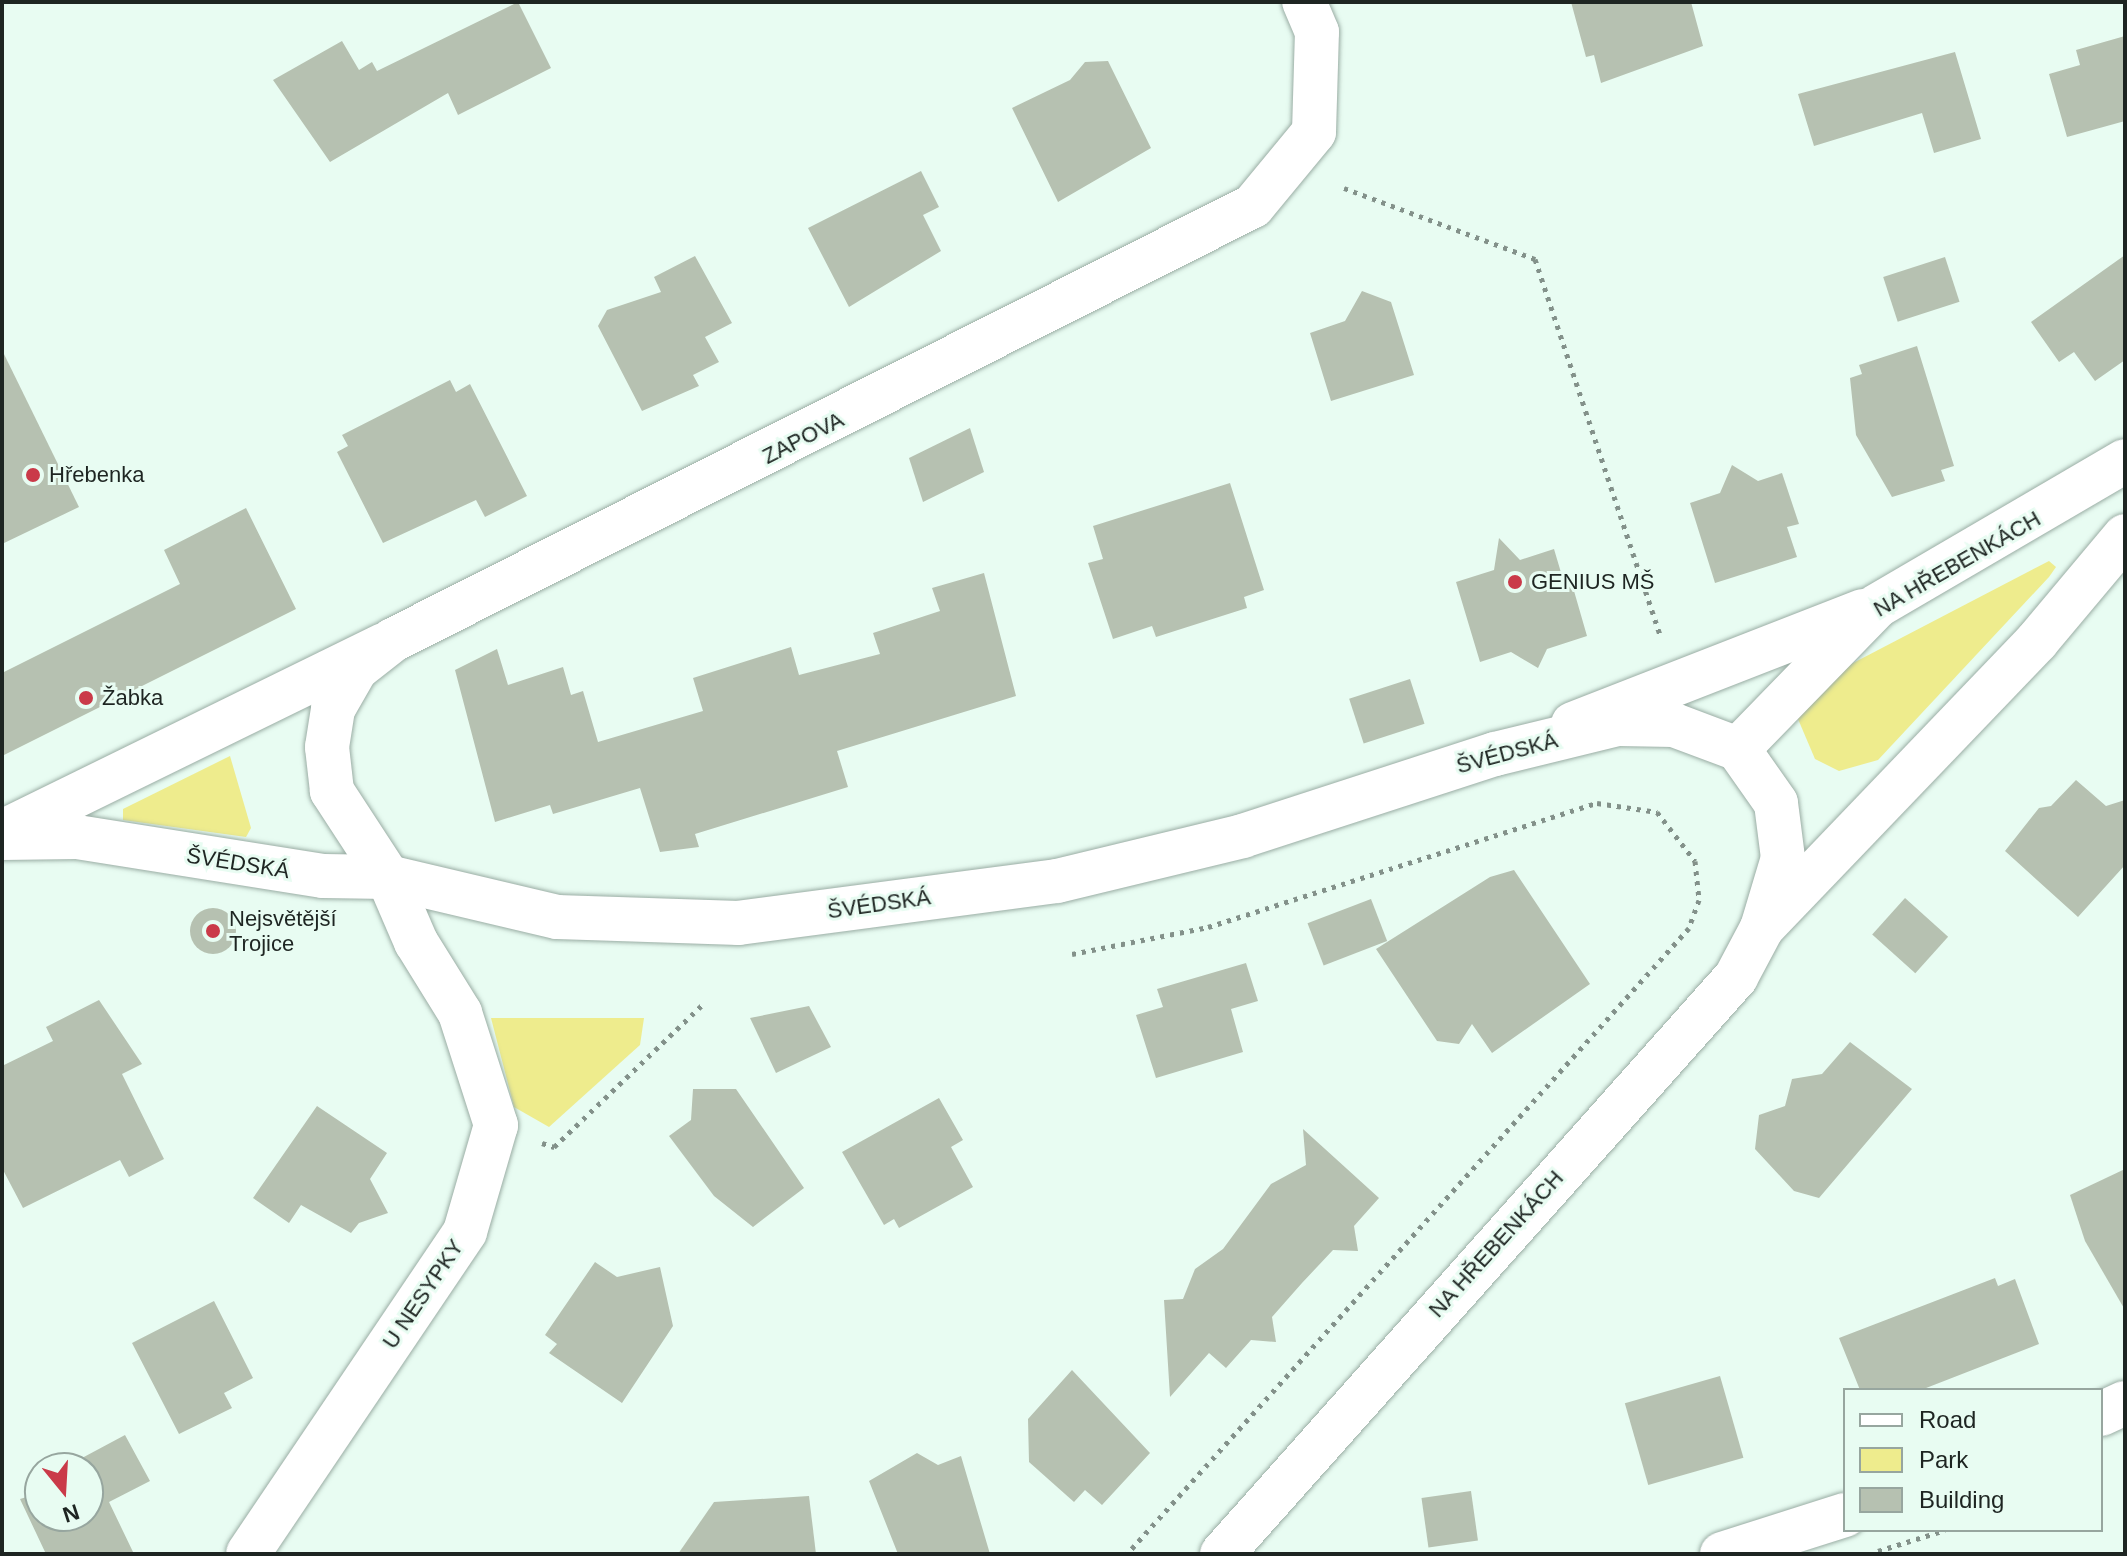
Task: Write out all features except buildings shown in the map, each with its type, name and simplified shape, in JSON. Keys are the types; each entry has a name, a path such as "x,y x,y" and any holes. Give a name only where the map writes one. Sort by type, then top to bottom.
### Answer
{"street":[{"name":"ZAPOVA","path":"388,877 332,791 327,747 333,709 356,669 393,640 1253,206 1314,132 1317,32 1304,2"},
{"name":"NA HŘEBENKÁCH","path":"1222,1554 1736,977 1762,928 1783,858 1776,803 1738,749 1877,606 2125,461"},
{"name":"NA HŘEBENKÁCH","path":"1762,928 2037,641 2125,536"},
{"path":"1495,754 1877,606"},
{"path":"2,832 393,640"},
{"name":"ŠVÉDSKÁ","path":"2,838 77,837 323,876 388,877 557,917 739,923 1057,881 1243,836 1495,754 1618,724 1674,725 1738,749"},
{"path":"388,877 416,942 460,1013 496,1125"},
{"name":"U NESYPKY","path":"248,1554 465,1232 496,1125"},
{"path":"2103,1413 2125,1403"},
{"path":"1722,1554 1843,1516"}],"path":[{"path":"1344,188 1535,259 1665,650"},
{"path":"1072,954 1208,927 1597,803 1657,812 1695,861 1699,900 1689,928 1127,1554"},
{"path":"496,1125 554,1147 702,1005"},
{"path":"1869,1554 1939,1532"}],"green space":[{"path":"2049,561 2056,567 2049,577 1878,760 1839,771 1815,759 1795,712 1809,686"},
{"path":"230,756 251,828 246,837 123,820 123,809"},
{"path":"491,1018 644,1018 640,1045 549,1127 514,1107"}],"place":[{"name":"Hřebenka","path":"33,475"},
{"name":"GENIUS MŠ","path":"1515,582"},
{"name":"Žabka","path":"86,698"},
{"name":"Nejsvětější Trojice","path":"213,931"}]}
